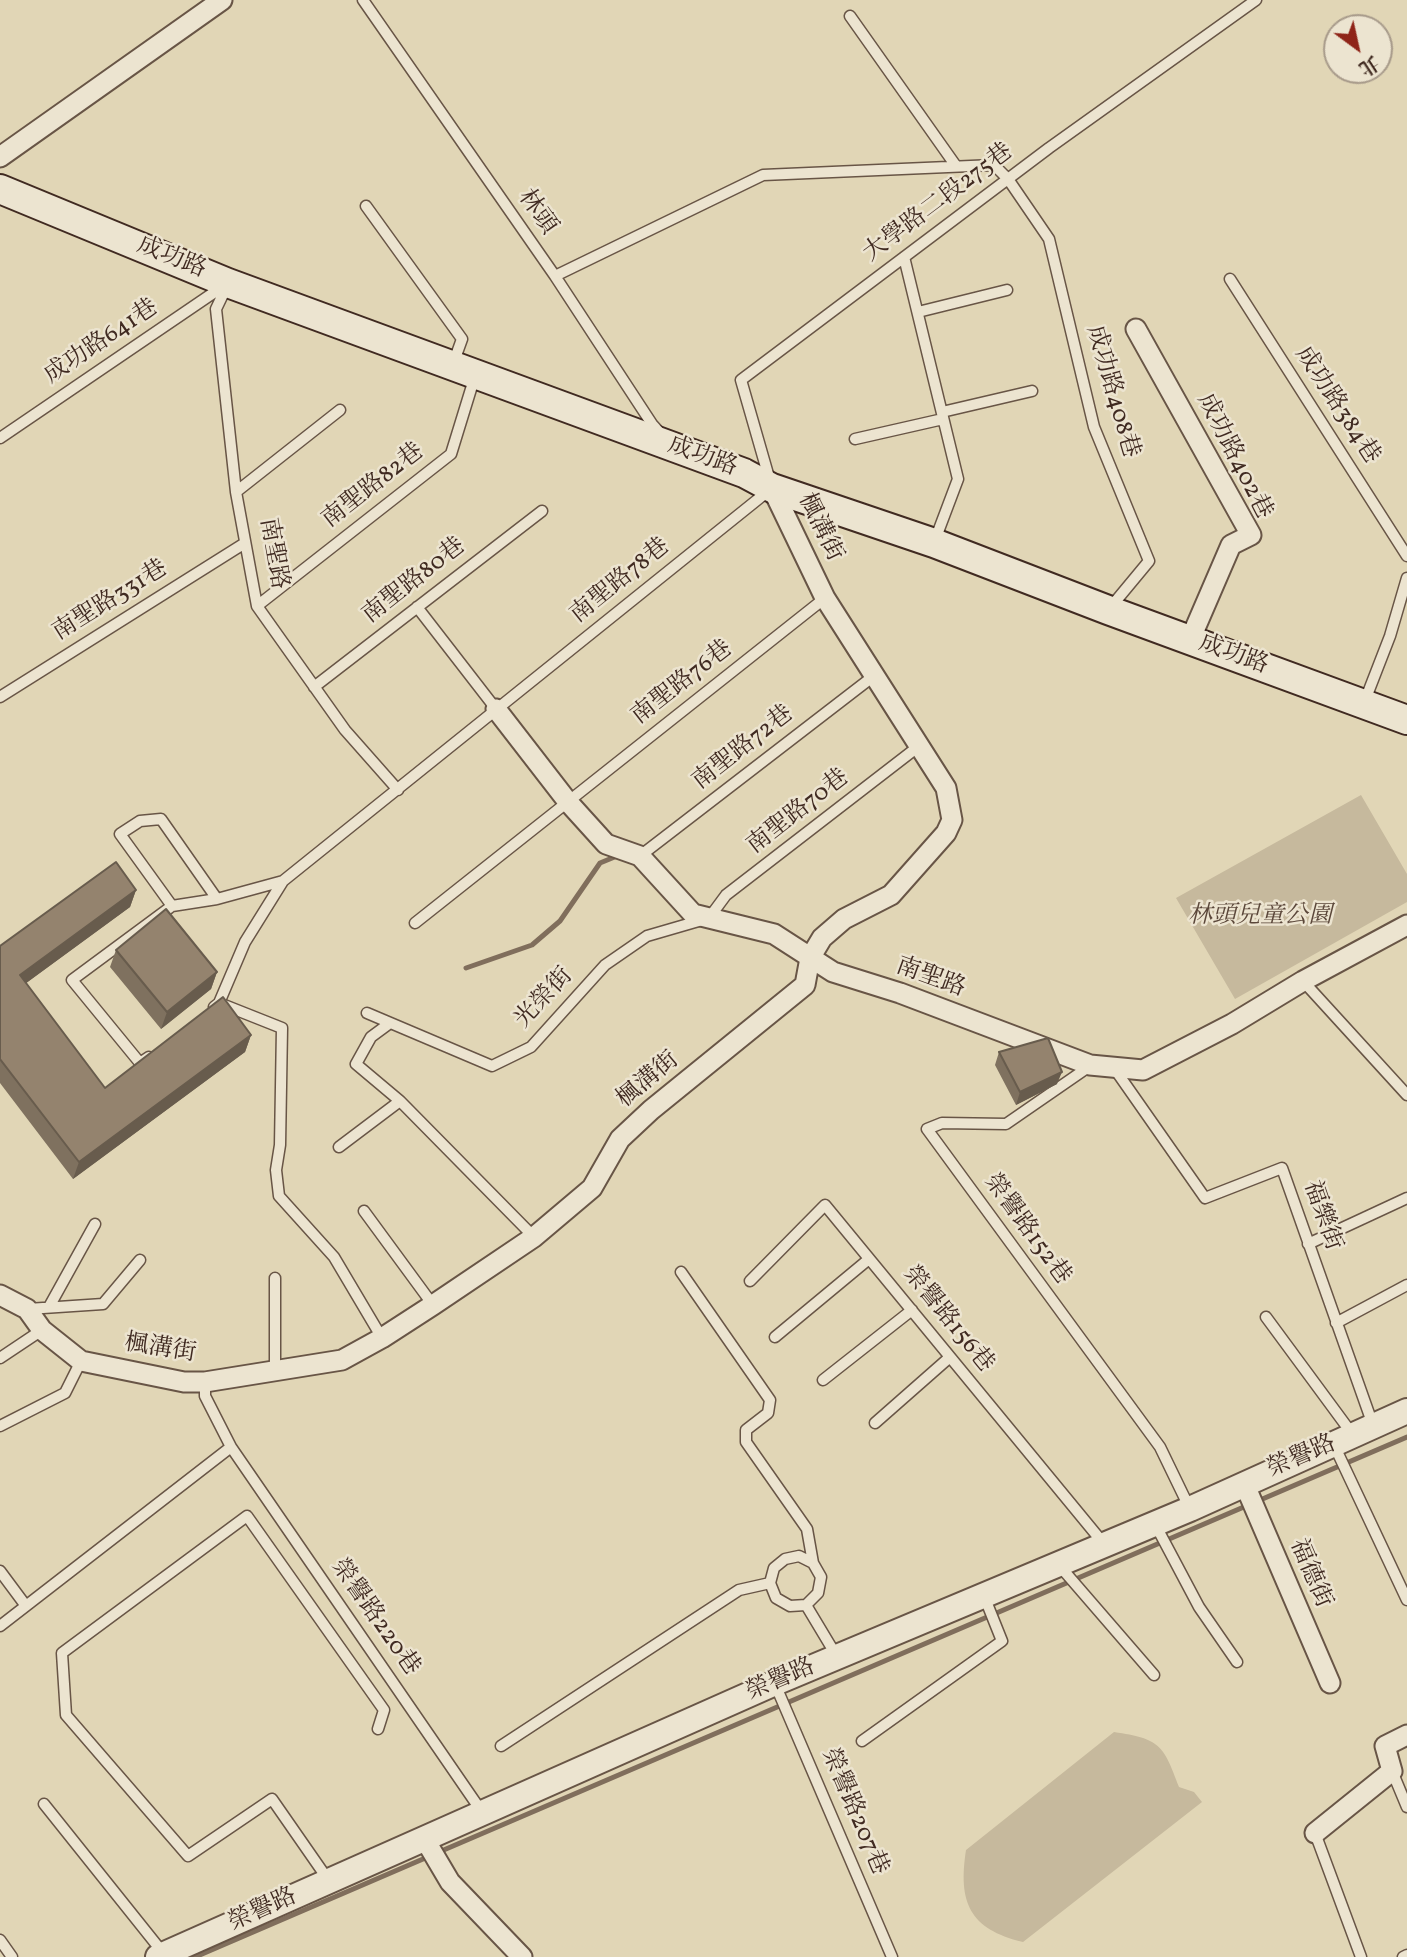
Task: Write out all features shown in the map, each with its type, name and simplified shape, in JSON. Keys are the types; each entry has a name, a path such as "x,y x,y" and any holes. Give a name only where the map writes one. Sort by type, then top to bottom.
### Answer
{"main road":[{"name":"成功路","path":"0,189 228,283 465,368 744,473 772,488 934,543 1407,720"}],"street":[{"path":"0,157 222,0"},
{"name":"成功路402巷","path":"1136,330 1251,535 1231,545 1190,640"},
{"name":"楓溝街","path":"0,1295 27,1309 43,1330 81,1361 184,1382 205,1382 342,1360 433,1306 534,1237 592,1188 620,1139 651,1110 805,985 810,958 822,938 844,919 891,895 946,833 952,820 946,788 825,598 772,488"},
{"name":"南聖路","path":"496,709 568,802 606,844 640,856 693,914 774,934 833,972 900,993 1090,1065 1143,1070 1232,1024 1303,981 1407,925"},
{"name":"榮譽路","path":"161,1956 775,1683 1190,1509 1407,1411"},
{"name":"福德街","path":"1244,1483 1329,1684"},
{"path":"1315,1833 1392,1770 1385,1746 1407,1735"},
{"path":"424,1838 450,1882 522,1957"}],"lane":[{"name":"林頭","path":"363,0 555,276 652,424 676,449"},
{"name":"大學路二段275巷","path":"772,488 741,380 1008,179 1256,0"},
{"path":"850,16 956,166"},
{"path":"555,276 764,176 995,165 1008,179"},
{"name":"成功路408巷","path":"1008,179 1048,239 1094,427 1149,561 1108,610"},
{"name":"南聖路82巷","path":"257,606 451,454 465,368 462,339 366,206"},
{"path":"904,257 958,479 934,543"},
{"name":"成功路384巷","path":"1230,279 1407,555"},
{"name":"成功路641巷","path":"0,438 228,283"},
{"name":"南聖路","path":"228,283 216,309 236,492 257,606 345,730 398,790"},
{"path":"918,312 1007,290"},
{"path":"855,439 1032,391"},
{"path":"236,492 340,410"},
{"name":"南聖路78巷","path":"283,881 772,488"},
{"name":"南聖路80巷","path":"314,687 542,511"},
{"name":"南聖路331巷","path":"0,696 245,543"},
{"path":"1364,703 1390,636 1407,578"},
{"name":"南聖路76巷","path":"415,923 825,598"},
{"path":"417,607 496,709"},
{"name":"南聖路72巷","path":"640,856 874,675"},
{"name":"南聖路70巷","path":"709,918 726,895 919,746"},
{"path":"172,906 120,834 140,821 161,819 217,899"},
{"path":"160,1048 140,1063 72,980 172,906 217,899 283,881"},
{"path":"209,1011 219,1003 246,942 283,881"},
{"name":"光榮街","path":"367,1013 492,1066 531,1046 605,965 647,936 709,918"},
{"path":"1303,981 1407,1095"},
{"path":"219,1003 282,1028 280,1145 276,1170 279,1196 334,1257 382,1338"},
{"path":"390,1023 371,1037 356,1064 400,1101 534,1237"},
{"name":"榮譽路152巷","path":"1090,1065 1006,1124 942,1123 927,1129 1160,1447 1190,1509"},
{"name":"福樂街","path":"1114,1067 1205,1198 1282,1168 1336,1323 1353,1435"},
{"path":"339,1147 400,1101"},
{"path":"1308,1244 1407,1198"},
{"name":"榮譽路156巷","path":"750,1281 825,1205 1104,1544"},
{"path":"363,1211 433,1306"},
{"path":"49,1307 95,1224"},
{"path":"775,1337 869,1258"},
{"path":"27,1309 103,1304 140,1260"},
{"path":"681,1272 770,1399 768,1413 746,1430 746,1441 807,1529 813,1563 821,1577 818,1593 806,1605 790,1606 776,1598 770,1583 774,1569 785,1559 799,1556 813,1563"},
{"path":"275,1278 275,1369"},
{"path":"1336,1323 1407,1285"},
{"path":"823,1380 912,1310"},
{"path":"1266,1317 1353,1435 1407,1600"},
{"path":"0,1358 43,1330"},
{"path":"875,1423 950,1357"},
{"path":"0,1426 65,1393 81,1361"},
{"name":"榮譽路220巷","path":"205,1382 205,1396 230,1447 482,1812"},
{"path":"0,1626 230,1447"},
{"path":"329,1882 272,1798 188,1856 66,1715 62,1653 247,1516 384,1710 378,1728"},
{"path":"1155,1523 1199,1607 1237,1662"},
{"path":"1057,1564 1154,1675"},
{"path":"0,1571 26,1606"},
{"path":"501,1746 739,1590 770,1583"},
{"path":"862,1741 1002,1641 984,1595"},
{"path":"806,1605 837,1657"},
{"name":"榮譽路207巷","path":"775,1683 892,1957"},
{"path":"1392,1770 1407,1807"},
{"path":"44,1804 161,1956"},
{"path":"1315,1833 1361,1957"},
{"path":"0,1940 12,1957"}],"green space":[{"name":"林頭兒童公園","path":"1361,795 1407,874 1407,902 1235,999 1176,898"},
{"path":"1114,1732 1141,1737 1158,1746 1169,1761 1179,1787 1194,1792 1202,1802 1023,1942 990,1929 971,1911 966,1899 966,1850"}],"building":[{"path":"116,862 136,890 20,975 105,1088 223,997 251,1035 79,1162 0,1059 0,946"},
{"path":"166,909 217,972 167,1012 116,950"},
{"path":"1048,1038 1062,1072 1020,1092 999,1052"}],"waterway":[{"path":"466,968 532,945 560,921 600,863 617,856"},
{"path":"439,1852 1407,1437"},
{"path":"195,1957 430,1856"}]}
